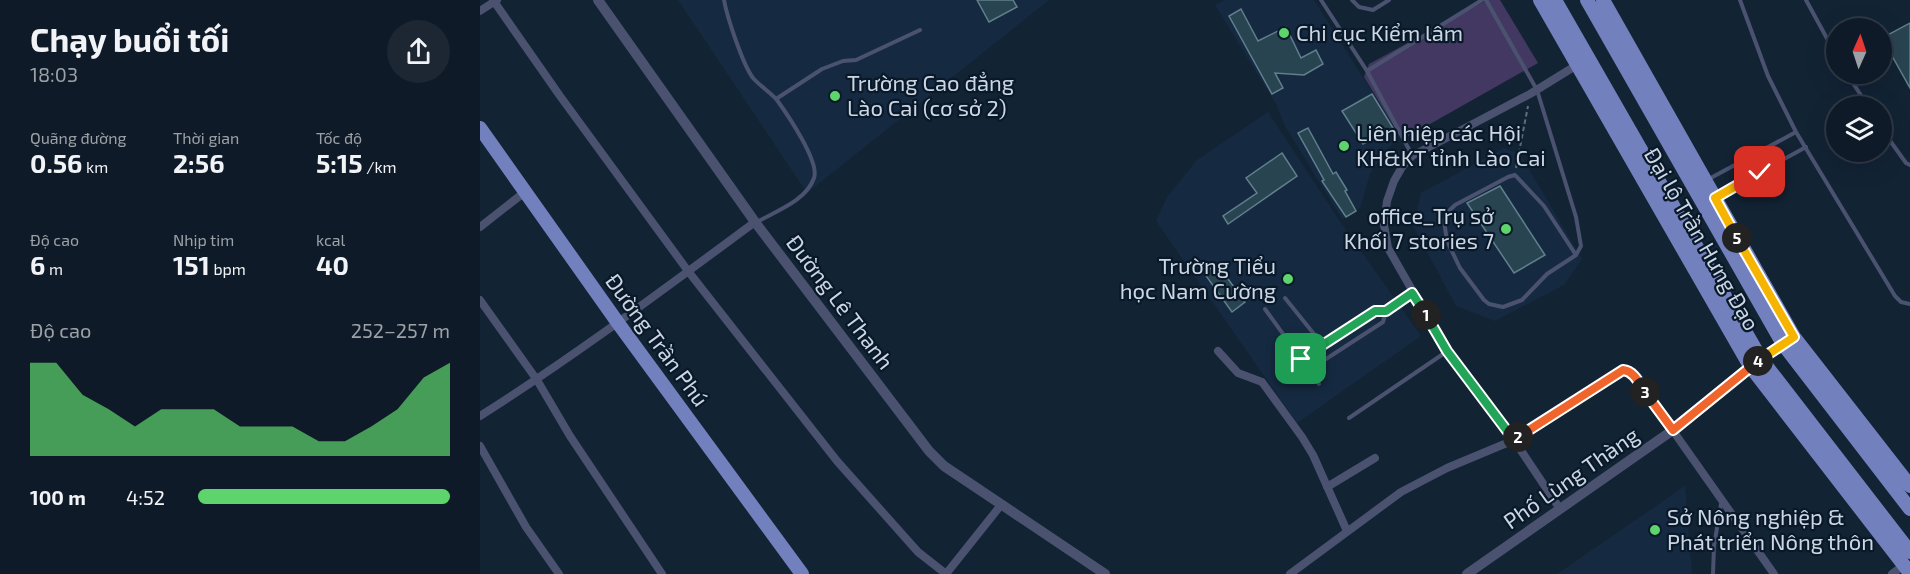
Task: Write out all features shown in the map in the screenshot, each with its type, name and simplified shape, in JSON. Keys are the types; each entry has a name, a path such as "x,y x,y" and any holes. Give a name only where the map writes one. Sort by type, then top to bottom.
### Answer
{"main road":[{"name":"Đại lộ Trần Hưng Đạo","path":"1540,0 1756,362 1907,569"},
{"name":"Đại lộ Trần Hưng Đạo","path":"1555,0 1756,362 1910,552"},
{"name":"Đại lộ Trần Hưng Đạo","path":"1587,0 1788,341 1910,509"},
{"name":"Đại lộ Trần Hưng Đạo","path":"1603,0 1715,198 1788,341 1910,486"},
{"name":"Đường Trần Phú","path":"480,128 618,323 802,574"},
{"path":"1756,362 1788,341"}],"street":[{"name":"Đường Lê Thanh","path":"598,0 755,222 929,451 944,466 1105,574"},
{"path":"480,11 495,1 560,96 688,271 837,461 918,552 946,574 1001,505"},
{"path":"1560,509 1514,440 1447,351 1388,248 1384,225 1387,201 1394,181 1412,156 1534,92 1577,65"},
{"path":"480,227 526,191"},
{"path":"480,416 537,380 618,323 755,222"},
{"path":"480,300 537,380 570,436 662,574"},
{"path":"1218,351 1238,373 1262,382 1313,455 1347,531"},
{"name":"Phố Lùng Thàng","path":"1467,574 1673,430 1756,362"},
{"path":"1290,574 1401,492 1447,468 1514,440 1623,370 1633,374 1774,574"},
{"path":"480,446 526,526 559,574"},
{"path":"1327,487 1375,458"},
{"path":"1892,574 1907,569"}],"lane":[{"path":"724,0 732,28 752,77 776,99 814,164 814,179 805,192 791,203 755,222"},
{"path":"1321,0 1367,71 1412,156"},
{"path":"1352,0 1359,7 1373,10 1389,0"},
{"path":"1367,71 1484,0 1534,92 1577,224 1581,246 1576,255 1547,274 1522,300 1503,307 1489,304 1484,300 1453,255 1444,230 1447,213 1455,205 1515,175 1544,206 1576,255"},
{"path":"1740,0 1768,76 1797,132 1895,296 1901,302 1910,304"},
{"path":"1806,0 1826,38"},
{"path":"776,99 822,69 843,61 856,60 920,30"},
{"path":"1705,181 1797,132"},
{"path":"1892,143 1910,165"},
{"path":"1715,198 1806,147"},
{"path":"1301,359 1375,311 1386,311 1412,293"},
{"path":"1285,298 1322,344"},
{"path":"1265,309 1319,384"},
{"path":"1310,370 1383,322 1386,311"},
{"path":"1349,418 1447,351"},
{"path":"1713,574 1714,546 1722,500"}],"path":[{"path":"1515,175 1534,92"}],"shaded area":[{"name":"Trường Cao đẳng Lào Cai (cơ sở 2)","path":"678,0 1049,0 807,193"},
{"path":"1225,0 1314,0 1400,136 1381,157 1370,174 1360,208 1342,219 1285,126 1276,104 1215,5"},
{"path":"1487,0 1500,0 1538,63 1407,137 1400,136 1364,77 1369,64"},
{"name":"Trường Tiểu học Nam Cường","path":"1268,112 1339,220 1421,336 1297,423 1156,221 1167,197 1197,160"},
{"path":"1504,148 1520,154 1582,259 1564,285 1495,321 1456,306 1413,226 1421,193"},
{"name":"Sở Nông nghiệp & Phát triển Nông thôn","path":"1685,486 1692,574 1557,574"}],"building":[{"path":"977,0 1013,0 1017,7 989,22"},
{"path":"1241,9 1258,41 1286,27 1301,58 1316,50 1323,64 1304,75 1275,73 1283,88 1272,94 1229,16"},
{"path":"1910,23 1910,88 1892,56 1892,33"},
{"path":"1372,94 1393,128 1363,144 1342,111"},
{"path":"1308,128 1333,174 1336,172 1347,190 1345,191 1356,211 1346,217 1322,181 1324,180 1298,133"},
{"path":"1282,153 1297,176 1228,224 1223,216 1257,193 1246,178"},
{"name":"office_Trụ sở Khối 7 stories 7","path":"1500,186 1545,255 1514,273 1467,203"},
{"path":"1217,264 1245,302 1232,312 1204,273"}],"place":[{"name":"Chi cục Kiểm lâm","path":"1284,33"},
{"name":"Trường Cao đẳng Lào Cai (cơ sở 2)","path":"835,96"},
{"name":"Liên hiệp các Hội KH&KT tỉnh Lào Cai","path":"1344,146"},
{"name":"office_Trụ sở Khối 7 stories 7","path":"1506,229"},
{"name":"Trường Tiểu học Nam Cường","path":"1288,279"},
{"name":"Sở Nông nghiệp & Phát triển Nông thôn","path":"1655,530"}],"route":[{"path":"1301,359 1375,311 1386,311 1412,293 1447,351 1514,440 1623,370 1633,374 1673,430 1750,366 1794,337 1715,198 1760,172"}]}
